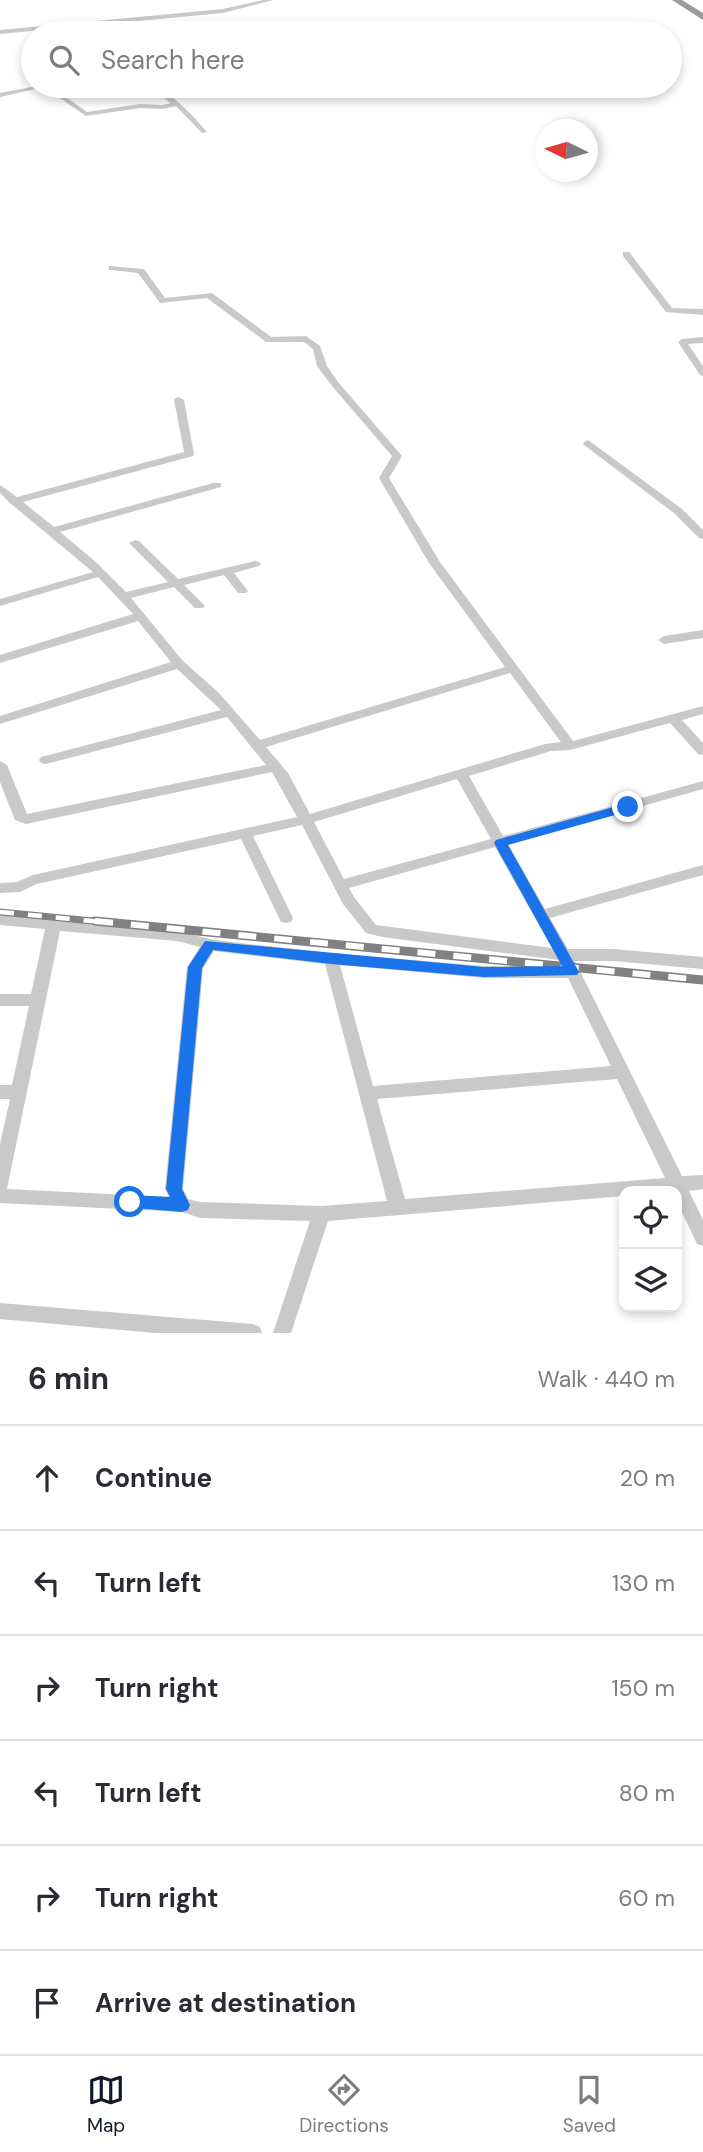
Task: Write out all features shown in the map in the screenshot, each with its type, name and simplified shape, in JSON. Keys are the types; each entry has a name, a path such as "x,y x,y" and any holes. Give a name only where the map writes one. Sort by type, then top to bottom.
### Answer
{"highway":[{"path":"676,0 703,17"}],"street":[{"path":"121,21 223,11 270,0"},
{"path":"0,32 21,30"},
{"path":"0,95 21,91"},
{"path":"63,98 86,114 177,104"},
{"path":"168,98 204,132"},
{"path":"626,254 669,310 703,312"},
{"path":"113,268 141,271 163,301 209,295 269,340 306,339 317,348 322,366 335,384 397,456 384,478 435,563 570,746"},
{"path":"703,340 682,342 703,373"},
{"path":"14,501 190,454 178,400"},
{"path":"587,443 678,511 703,536"},
{"path":"52,531 217,485"},
{"path":"0,488 124,596 178,664 215,695 258,745 307,819 341,885 362,920 371,929 563,955 614,955 703,963"},
{"path":"135,543 199,606"},
{"path":"124,596 255,564"},
{"path":"227,571 242,591"},
{"path":"0,603 100,573"},
{"path":"0,659 141,616"},
{"path":"664,640 703,634"},
{"path":"0,720 178,664"},
{"path":"258,745 514,668"},
{"path":"0,888 20,887 33,880 307,819 550,747 570,746 703,710"},
{"path":"46,760 230,712"},
{"path":"673,718 703,751"},
{"path":"0,765 20,817 26,819 275,767"},
{"path":"461,774 572,972 678,1186 703,1182"},
{"path":"341,885 703,785"},
{"path":"245,834 286,918"},
{"path":"541,915 703,870"},
{"path":"0,920 177,936 209,944 331,959 484,972 572,972"},
{"path":"0,1186 53,926"},
{"path":"182,1205 174,1189 195,967 209,944"},
{"path":"331,959 398,1208"},
{"path":"0,1000 38,1000"},
{"path":"367,1093 622,1072"},
{"path":"0,1092 19,1092"},
{"path":"0,1196 182,1205 200,1210 321,1214 619,1191"},
{"path":"682,1194 703,1238"},
{"path":"282,1333 321,1214"},
{"path":"0,1311 253,1333"}],"railway":[{"path":"0,912 113,923"},
{"path":"95,921 703,980"}],"route":[{"path":"130,1202 182,1205 174,1189 175,1167 195,967 209,944 331,959 484,972 572,972 500,843 628,807"}]}
